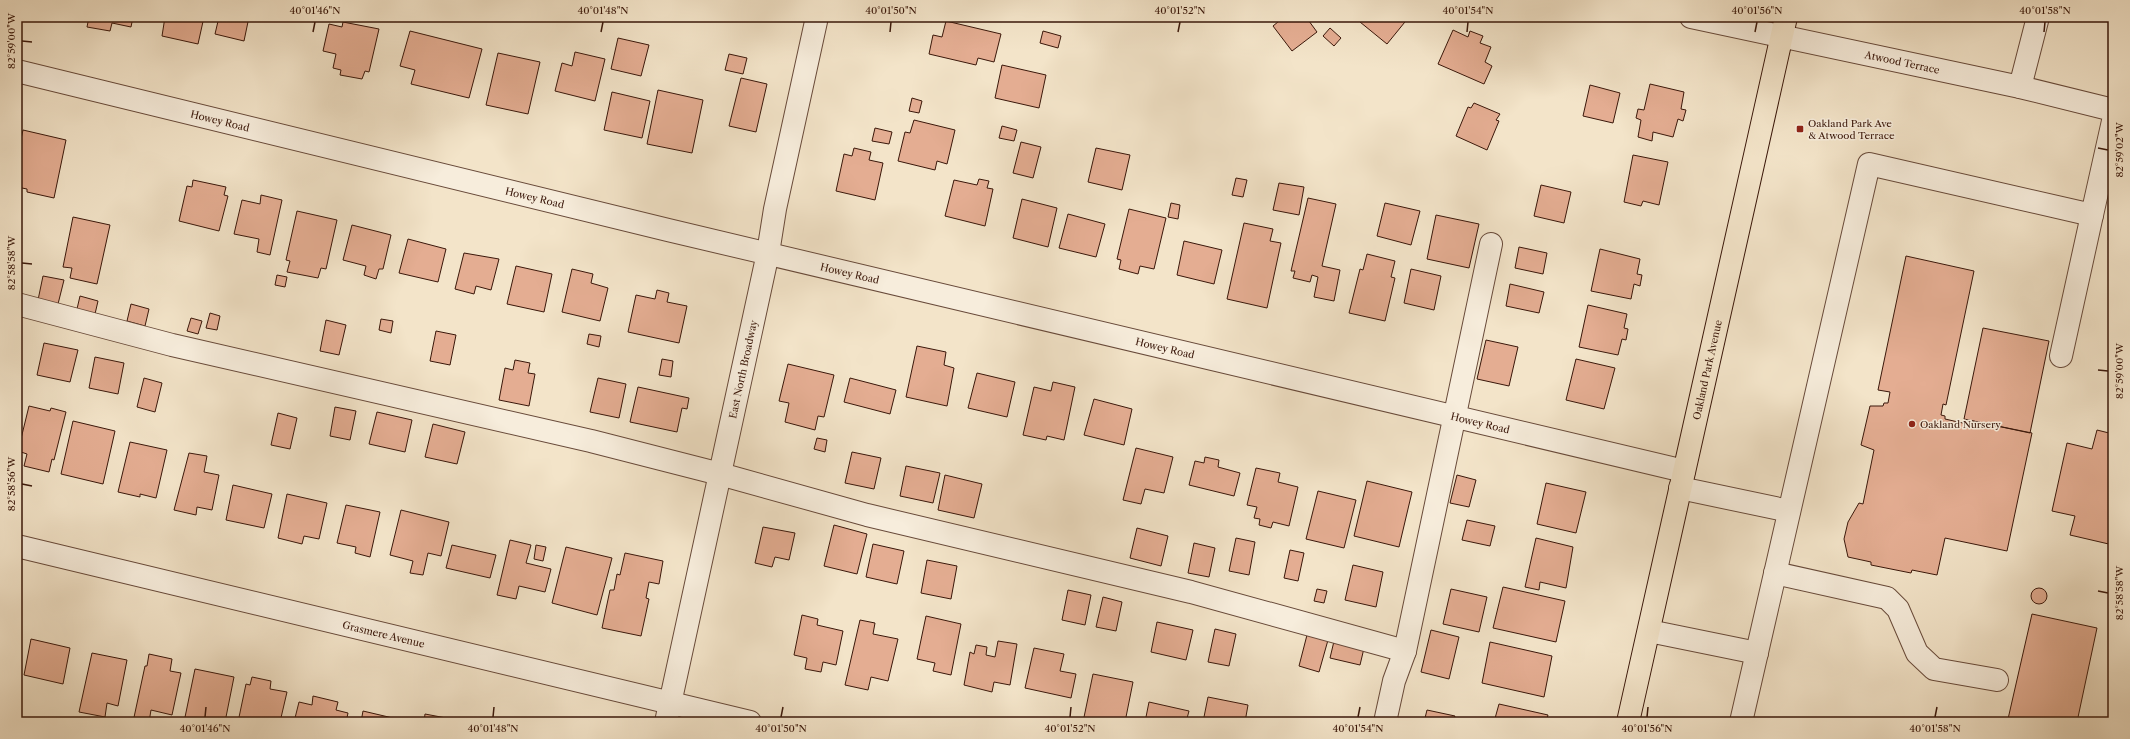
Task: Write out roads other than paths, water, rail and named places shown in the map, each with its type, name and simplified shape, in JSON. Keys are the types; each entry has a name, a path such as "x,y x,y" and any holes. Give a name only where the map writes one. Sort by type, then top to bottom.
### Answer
{"main road":[{"name":"Oakland Park Avenue","path":"1628,722 1784,27"}],"street":[{"name":"East North Broadway","path":"668,713 768,253 775,209 817,17"},
{"name":"Atwood Terrace","path":"1691,17 1784,27 2113,110"},
{"path":"2020,87 2038,17"},
{"name":"Howey Road","path":"17,71 768,253 1453,416 1789,511"},
{"path":"2061,356 2113,121"},
{"path":"1741,722 1869,164 2092,215"},
{"path":"1385,722 1394,681 1405,651 1453,416 1491,244"},
{"path":"17,304 172,345 591,441 720,474 867,515 1191,592 1405,651"},
{"name":"Grasmere Avenue","path":"17,546 668,713 750,722"},
{"path":"1775,573 1887,598 1898,610 1917,652 1934,669 1997,680"},
{"path":"1649,631 1757,653"}],"place":[{"name":"Oakland Park Ave & Atwood Terrace","path":"1800,129"},
{"name":"Oakland Nursery","path":"1912,424"}]}
